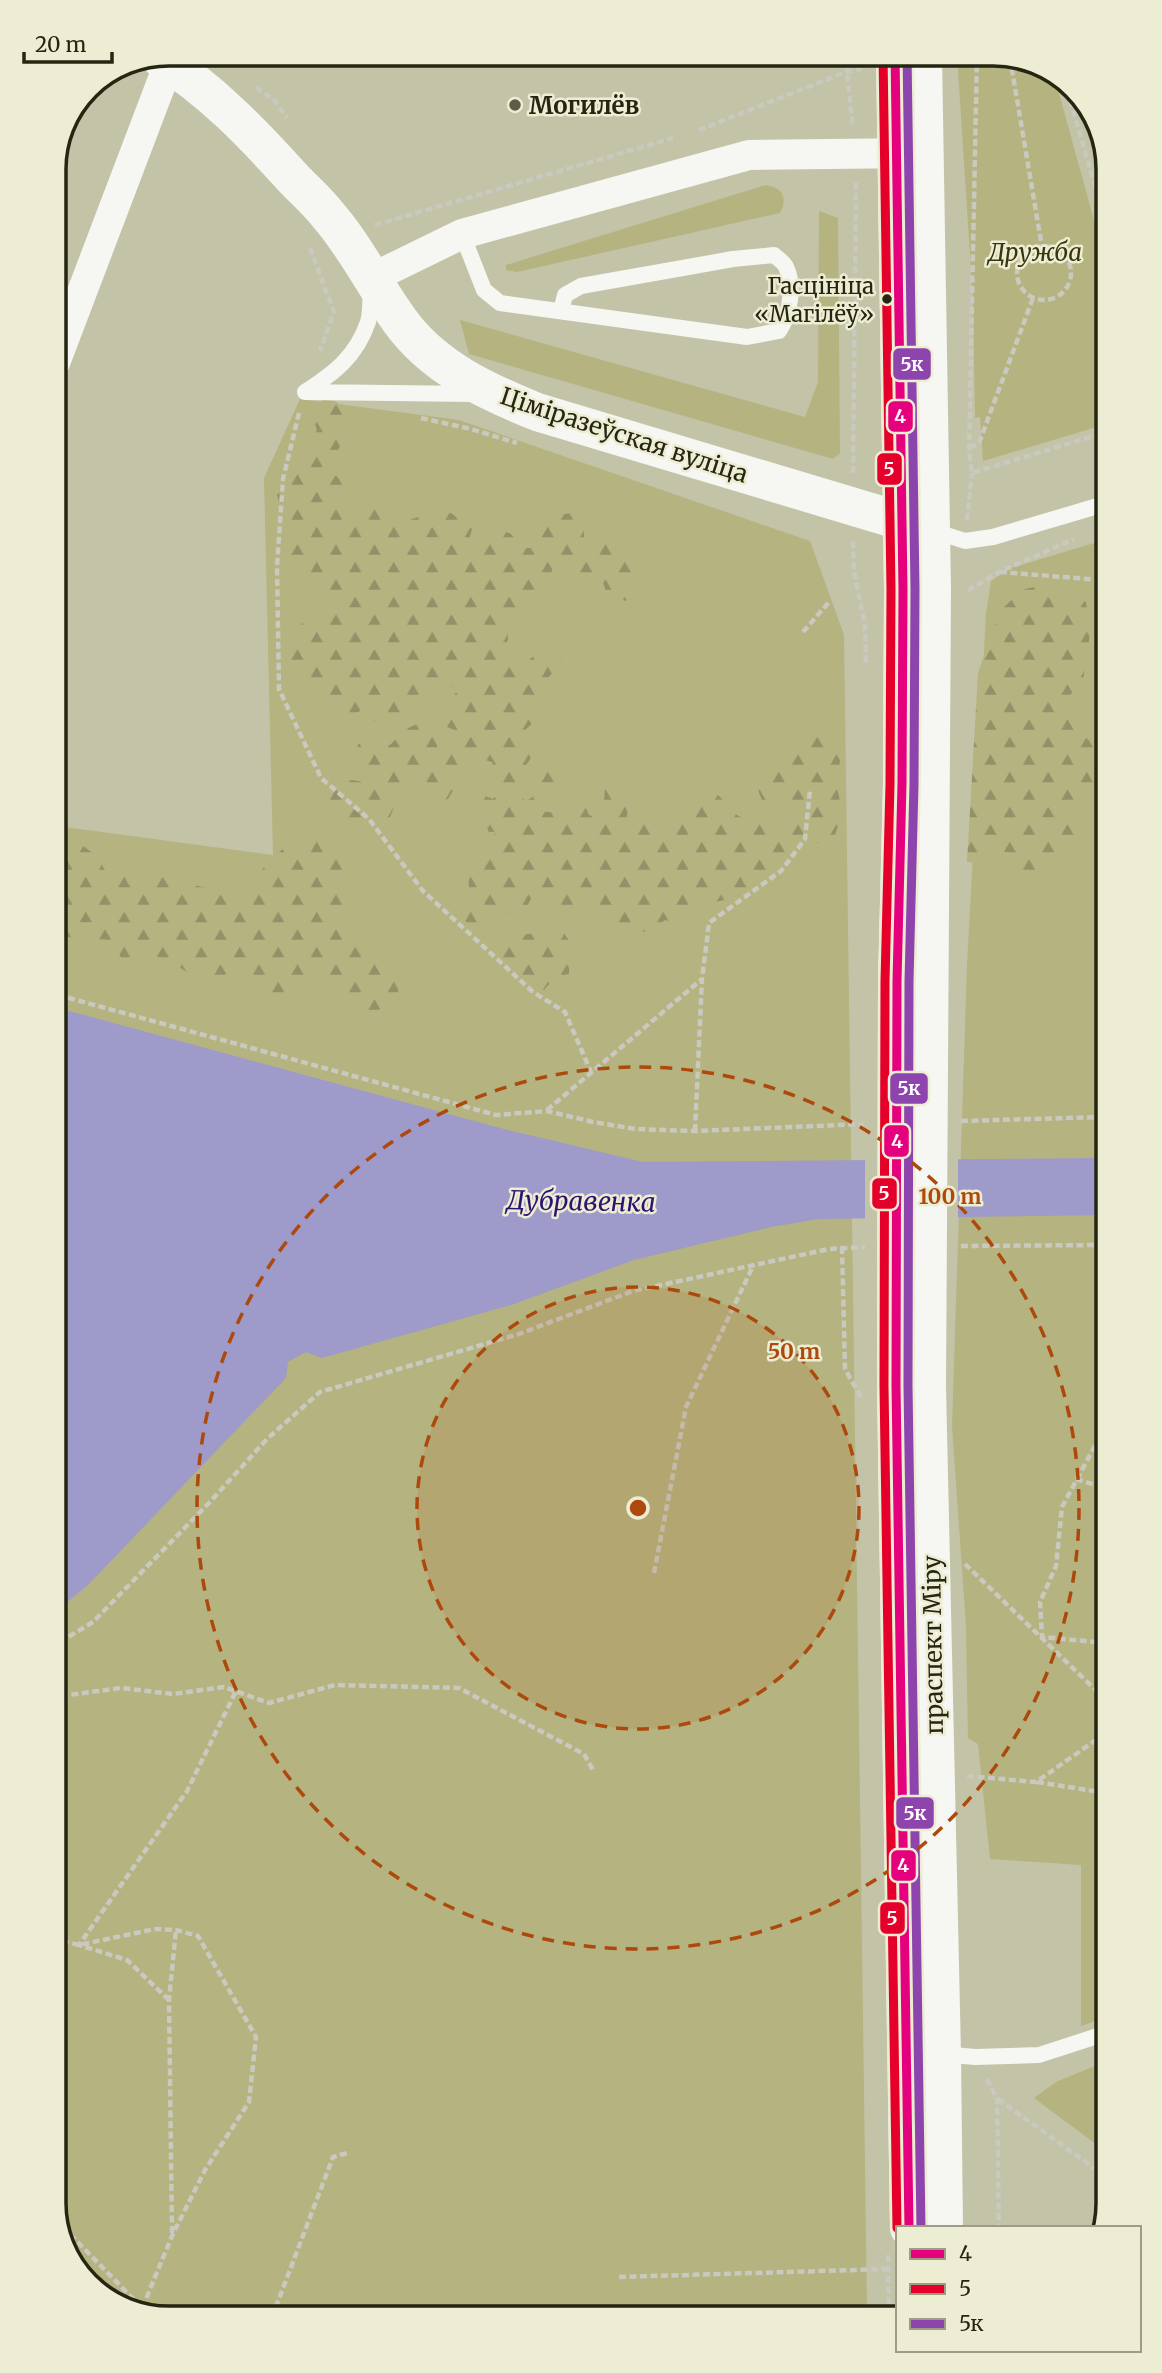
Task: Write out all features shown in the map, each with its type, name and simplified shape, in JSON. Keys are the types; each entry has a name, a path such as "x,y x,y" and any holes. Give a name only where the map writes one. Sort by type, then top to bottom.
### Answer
{"main road":[{"name":"Ціміразеўская вуліца","path":"173,67 223,106 260,140 329,216 402,324 430,354 459,375 494,395 537,411 916,526"},
{"name":"праспект Міру","path":"885,67 911,153"},
{"name":"праспект Міру","path":"909,2226 895,1391 913,981 902,785 916,526 911,153 921,67"},
{"name":"праспект Міру","path":"895,1391 942,2054 944,2226"}],"street":[{"path":"67,330 163,67"},
{"path":"372,278 462,234 749,155 911,153"}],"lane":[{"path":"462,234 484,290 500,303 747,337 779,331 786,321 790,290 786,265 774,255 733,259 581,286 565,295 561,311"},
{"path":"305,392 337,370 354,350 369,320 372,278"},
{"path":"305,392 494,395"},
{"path":"916,526 965,541 993,537 1096,506"},
{"path":"942,2054 975,2057 1039,2055 1096,2037"}],"path":[{"path":"699,130 863,67"},
{"path":"977,67 969,449 972,473 1096,435"},
{"path":"1012,68 1042,247"},
{"path":"254,86 275,101 290,122"},
{"path":"1071,103 1096,189"},
{"path":"366,228 673,138"},
{"path":"1042,247 1059,251 1069,265 1071,274 1065,290 1050,300 1033,298 1020,286 1017,268 1026,253 1042,247"},
{"path":"969,449 979,443 1033,298"},
{"path":"305,392 283,479 277,566 279,689 321,778 369,819 423,891 533,992 565,1013 591,1072"},
{"path":"968,590 999,572 1080,536"},
{"path":"999,572 1096,580"},
{"path":"803,632 829,602"},
{"path":"695,1131 702,979 709,923 781,871 805,839 810,790"},
{"path":"547,1111 702,979"},
{"path":"67,997 496,1115 547,1111 636,1129 695,1131 875,1124"},
{"path":"957,1121 1096,1116"},
{"path":"951,1246 1096,1245"},
{"path":"842,1247 845,1369 895,1391"},
{"path":"67,1638 93,1622 267,1439 320,1392 519,1334 633,1291 842,1247 869,1247"},
{"path":"654,1573 686,1407 753,1265"},
{"path":"1042,1637 1040,1602 1056,1566 1062,1507 1096,1443"},
{"path":"1076,1479 1096,1485"},
{"path":"964,1563 1096,1690"},
{"path":"1042,1637 1096,1642"},
{"path":"67,1695 121,1688 173,1694 225,1688 269,1703 335,1685 459,1688 584,1754 593,1770"},
{"path":"79,1945 187,1791 236,1692"},
{"path":"1036,1782 1096,1740"},
{"path":"960,1775 1036,1782 1096,1791"},
{"path":"79,1945 155,1929 176,1930 198,1936 256,2036 250,2102 205,2170 172,2236 144,2304"},
{"path":"172,2236 169,2000 176,1930"},
{"path":"67,1942 127,1960 169,2000"},
{"path":"997,2099 1096,2169"},
{"path":"277,2306 333,2157 347,2153"},
{"path":"72,2236 133,2300"},
{"path":"620,2277 888,2269"}],"green space":[{"name":"Дружба","path":"958,67 1013,68 1038,77 1058,91 1096,227 1096,427 983,461 980,417 975,418 973,301"},
{"path":"766,185 780,191 784,198 780,213 517,272 506,270 506,265"},
{"path":"819,211 838,218 840,453 833,459 469,354 460,320 805,417 818,382"},
{"path":"300,399 459,420 810,541 844,635 867,2306 149,2305 130,2299 107,2285 88,2266 74,2243 68,2224 67,2204 67,827 273,855 264,478"},
{"path":"323,399 335,401 350,412 350,431 333,459 322,461 323,473 352,480 345,510 349,514 357,507 376,510 392,517 402,526 419,517 451,513 472,529 469,540 474,554 493,527 511,534 522,548 537,548 552,520 571,513 584,531 584,541 622,544 635,551 647,569 626,601 607,594 601,577 591,576 584,582 574,577 570,558 558,558 550,575 539,584 545,593 538,605 525,610 507,610 508,639 504,653 523,670 524,680 534,679 530,659 549,644 560,649 562,662 547,679 551,690 536,720 525,730 534,747 531,758 515,781 525,802 537,794 535,775 553,765 564,776 552,794 542,795 538,811 571,814 585,806 589,815 597,817 605,810 604,787 614,782 627,794 626,821 629,836 638,822 657,826 665,818 692,827 695,823 687,811 688,797 709,792 719,796 732,811 745,820 779,826 788,836 796,828 800,802 771,805 762,800 754,780 772,757 790,753 797,746 823,734 832,742 840,758 838,791 842,813 835,835 817,843 811,842 781,875 763,889 707,905 680,924 665,920 652,930 627,935 594,913 587,914 587,900 577,901 569,909 558,910 544,890 533,894 527,907 508,913 497,923 472,925 465,921 459,905 469,888 468,873 484,859 485,841 498,832 489,832 484,824 488,812 477,814 473,804 482,795 493,799 500,789 492,762 466,754 453,777 454,789 448,799 424,806 421,798 430,785 424,779 409,781 402,785 389,820 379,821 364,833 347,824 325,803 345,779 364,782 372,772 356,757 358,744 369,739 390,745 406,729 426,720 435,730 439,758 449,756 468,735 481,742 478,729 462,733 447,727 449,708 456,692 452,685 441,688 434,679 425,681 417,702 400,719 375,721 363,709 349,718 329,717 320,701 316,684 298,684 291,673 287,654 289,646 310,610 323,609 325,593 314,579 296,575 290,561 285,521 277,495 301,468 304,448 317,430 313,418"},
{"path":"1096,542 1096,2021 1081,2026 1081,1865 990,1859 978,1744 968,1738 966,1626 952,1426 967,965 986,614 991,581 1011,568"},
{"path":"1038,586 1086,602 1090,634 1083,680 1061,706 1074,728 1096,746 1096,786 1086,804 1071,807 1069,818 1087,829 1081,844 1063,857 1054,872 1015,870 1013,854 996,849 986,863 967,862 978,673 1000,611 1022,590"},
{"path":"297,835 315,835 337,847 349,867 344,919 357,948 400,982 397,998 377,1011 361,1014 334,988 315,978 301,981 279,1006 263,999 247,970 199,980 176,965 150,954 122,959 110,940 67,937 67,840 88,849 108,875 144,873 240,896 255,887 263,868"},
{"path":"501,927 512,927 515,936 561,929 570,942 569,974 555,977 544,990 517,988 499,975"},
{"path":"1096,2066 1096,2144 1034,2098 1056,2082"}],"water":[{"name":"Дубравенка","path":"67,1010 500,1128 643,1162 1096,1158 1096,1215 819,1219 771,1227 634,1260 514,1304 322,1358 306,1352 288,1362 286,1378 88,1585 67,1602"}],"pier":[{"path":"958,1156 958,1220 865,1222 865,1157"}],"transit line":[{"name":"5","path":"883,67 891,589 885,981 884,1386 897,2226"},
{"name":"4","path":"895,67 903,589 897,981 896,1386 909,2226"},
{"name":"5к","path":"907,67 915,589 909,981 908,1386 921,2226"}],"place":[{"name":"Могилёв","path":"515,105"},
{"name":"Гасцініца «Магілёў»","path":"887,299"}]}
